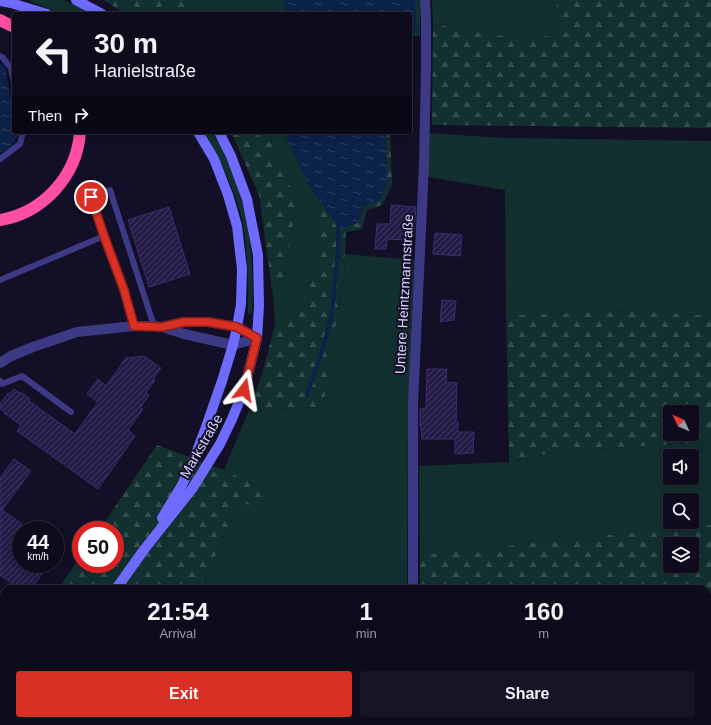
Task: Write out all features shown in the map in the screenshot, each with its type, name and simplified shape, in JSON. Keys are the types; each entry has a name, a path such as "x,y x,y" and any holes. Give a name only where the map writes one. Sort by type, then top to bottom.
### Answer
{"highway":[{"path":"0,20 12,26"},
{"path":"0,220 26,212 38,206 49,196 67,174 75,158 80,140 80,134"}],"main road":[{"path":"76,0 98,12"},
{"path":"0,1 11,1 41,12"},
{"name":"Markstraße","path":"119,585 143,550 182,485 194,459 222,382 237,327 241,304 242,269 236,226 228,195 214,159 199,134"},
{"name":"Markstraße","path":"143,550 192,489 220,444 232,420 244,390 257,338 259,306 258,255 247,199 231,156 220,134"}],"street":[{"name":"Untere Heintzmannstraße","path":"413,585 413,403 424,164 426,66 425,0"},
{"path":"158,327 184,322 208,322 237,327 257,338"},
{"path":"0,362 33,347 77,332 134,326 158,327 233,345 257,338"}],"lane":[{"path":"0,56 11,68 12,73"},
{"path":"0,159 20,144 22,134"},
{"path":"134,326 124,290 91,197 110,190 158,327"},
{"path":"0,280 104,236"},
{"path":"0,381 2,384 22,376 72,412"}],"green space":[{"path":"28,0 63,0 87,12 55,12"},
{"path":"104,0 190,0 199,12 122,12"},
{"path":"190,0 420,0 420,36 412,36 412,12 199,12"},
{"path":"432,0 556,0 558,33 528,40 433,24"},
{"path":"556,0 711,0 711,128 432,125 433,24 528,40 558,33"},
{"path":"429,133 503,138 711,141 711,316 641,311 506,315 505,190 428,177"},
{"path":"205,134 213,134 223,150 239,191 251,251 253,292 251,314 248,313 247,255 241,215 226,172"},
{"path":"232,134 268,134 297,203 283,283 273,296 259,195"},
{"path":"268,134 345,134 320,201 316,265 297,316 275,324 273,296 283,283 297,203"},
{"path":"345,134 390,134 392,185 382,205 367,210 362,229 346,232 344,273 323,407 249,410 263,371 275,324 297,316 316,265 320,201 311,189"},
{"path":"345,254 414,260 408,413 407,585 202,585 240,501 270,492 224,470 249,410 323,407 344,273"},
{"path":"641,311 711,316 711,442 561,451 509,462 506,315"},
{"path":"711,442 711,525 699,526 699,493 663,493 663,529 670,529 420,555 419,466 509,462 561,451"},
{"path":"157,445 224,470 270,492 260,510 240,501 202,585 61,585 72,569 72,573 124,573 124,521 105,521"},
{"path":"711,525 711,585 420,585 420,555 670,529 699,529 699,526"}],"water":[{"path":"283,0 415,0 417,31 412,31 412,12 286,12"},
{"path":"0,64 5,66 12,100 12,134 17,134 12,145 0,153"},
{"path":"286,134 386,134 387,183 380,200 364,206 358,223 338,229 331,216 311,189 286,137"}],"building":[{"path":"391,205 416,207 414,232 409,232 408,237 404,237 403,240 387,239 386,249 375,249 377,224 390,224"},
{"path":"169,207 190,274 149,287 128,220"},
{"path":"435,233 462,235 460,256 433,254"},
{"path":"442,300 456,301 454,320 440,322"},
{"path":"144,356 161,368 153,379 155,380 146,393 149,395 140,408 143,409 128,430 135,436 98,489 17,431 21,425 0,409 0,404 8,393 10,394 14,389 30,399 29,401 75,434 98,402 87,394 98,379 106,386 126,358"},
{"path":"427,369 447,369 446,382 457,383 456,422 458,422 458,432 474,432 473,453 455,454 455,439 422,439 420,409 426,408"},
{"path":"14,459 31,471 2,510 18,521 12,521 12,573 43,573 34,585 14,585 0,575 0,478"}],"waterway":[{"path":"307,395 321,355 332,314 338,251 338,223"}],"route":[{"path":"91,197 124,290 134,326 162,327 184,322 208,322 237,327 257,338 244,390"}]}
